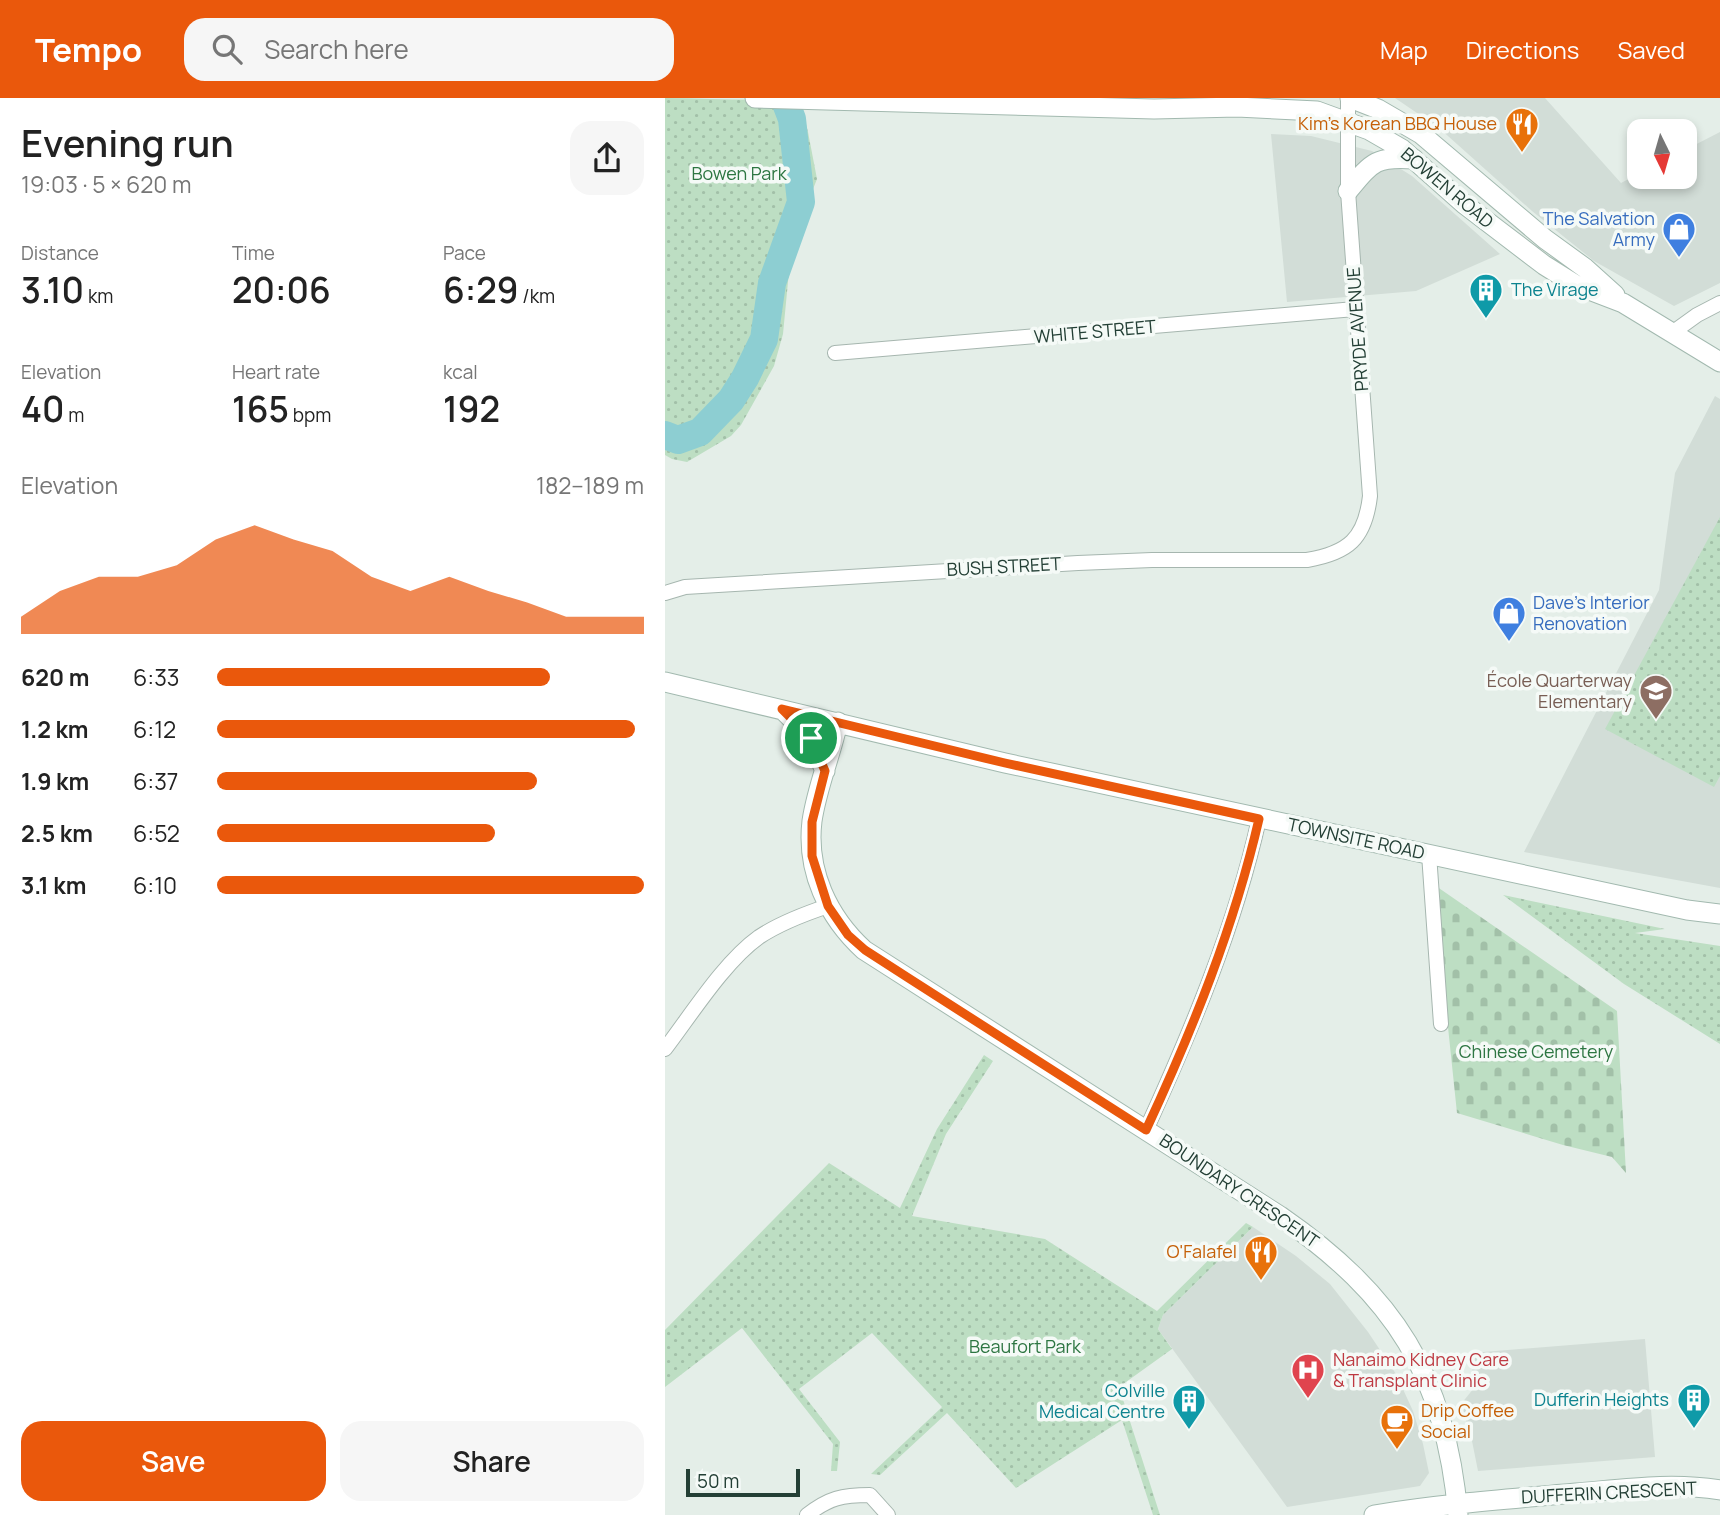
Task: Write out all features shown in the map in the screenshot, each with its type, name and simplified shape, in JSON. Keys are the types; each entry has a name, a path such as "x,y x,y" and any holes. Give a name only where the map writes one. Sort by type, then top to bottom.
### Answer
{"street":[{"name":"PRYDE AVENUE","path":"1343,550 1353,542 1364,525 1370,496 1348,191 1349,98"},
{"name":"BOWEN ROAD","path":"1349,98 1378,109 1421,134 1545,239 1585,268 1623,303"},
{"name":"BOWEN ROAD","path":"765,99 1154,109 1276,108 1317,111 1383,137 1415,159 1464,204 1544,265 1576,285 1623,303 1720,362"},
{"path":"1348,191 1364,172 1377,162 1392,157 1415,159"},
{"path":"1672,333 1720,303"},
{"name":"WHITE STREET","path":"835,353 1355,309"},
{"name":"BUSH STREET","path":"665,593 685,587 1152,559 1307,560 1343,550"},
{"name":"TOWNSITE ROAD","path":"665,682 1005,763 1259,819 1688,910 1720,914"},
{"path":"782,709 811,738 825,771"},
{"name":"BOUNDARY CRESCENT","path":"838,722 814,812 811,845 818,880 828,906 848,935 865,950 1313,1239 1356,1276 1373,1294 1405,1338 1434,1396 1447,1445 1457,1509"},
{"path":"1146,1130 1224,945 1259,819"},
{"path":"1429,854 1441,1024"},
{"path":"665,1049 741,952 778,926 828,906"},
{"name":"DUFFERIN CRESCENT","path":"1374,1515 1671,1486 1720,1490"},
{"path":"807,1515 823,1503 846,1495 870,1495 888,1515"}],"shaded area":[{"path":"1395,98 1545,98 1621,183 1627,180 1627,189 1697,189 1697,144 1720,132 1720,283 1674,306 1594,261 1532,211 1439,128"},
{"path":"1271,134 1311,136 1372,151 1412,176 1500,254 1416,291 1287,302"},
{"name":"École Quarterway Elementary","path":"1715,396 1720,399 1720,888 1524,852 1659,590 1675,473"},
{"path":"1253,1227 1296,1256 1330,1284 1368,1332 1396,1374 1413,1411 1423,1444 1429,1473 1420,1486 1287,1507 1158,1329 1163,1315"},
{"path":"1645,1339 1655,1457 1478,1471 1461,1404 1474,1388 1471,1353"}],"green space":[{"name":"Bowen Park","path":"665,98 799,98 817,179 802,217 790,261 783,334 774,366 741,425 731,436 687,462 665,455"},
{"path":"1720,517 1720,776 1714,787 1605,729"},
{"name":"Chinese Cemetery","path":"1433,884 1617,1011 1626,1173 1612,1157 1457,1113"},
{"path":"1503,895 1665,929 1635,933 1720,946 1720,1044 1624,984"},
{"name":"Beaufort Park","path":"984,1055 993,1061 946,1134 912,1216 1045,1239 1157,1311 1246,1223 1253,1227 1163,1315 1158,1329 1172,1349 1119,1387 1160,1515 1153,1515 1122,1420 1016,1488 947,1413 880,1475 871,1474 942,1407 872,1333 799,1389 840,1442 837,1471 831,1471 833,1444 742,1328 665,1387 665,1330 829,1163 900,1208 937,1129"}],"waterway":[{"path":"665,435 678,440 700,432 731,400 764,339 772,283 801,202 792,119 784,98"}],"place":[{"name":"Kim's Korean BBQ House","path":"1522,154"},
{"name":"The Salvation Army","path":"1679,259"},
{"name":"The Virage","path":"1486,320"},
{"name":"Dave's Interior Renovation","path":"1509,643"},
{"name":"École Quarterway Elementary","path":"1656,721"},
{"name":"O'Falafel","path":"1261,1282"},
{"name":"Nanaimo Kidney Care & Transplant Clinic","path":"1308,1400"},
{"name":"Dufferin Heights","path":"1694,1430"},
{"name":"Colville Medical Centre","path":"1189,1431"},
{"name":"Drip Coffee Social","path":"1397,1451"}],"route":[{"path":"782,709 956,752 1259,819 1224,945 1146,1130 955,1009 865,950 848,935 828,906 812,856 812,822 825,771 811,738 782,709"}]}
